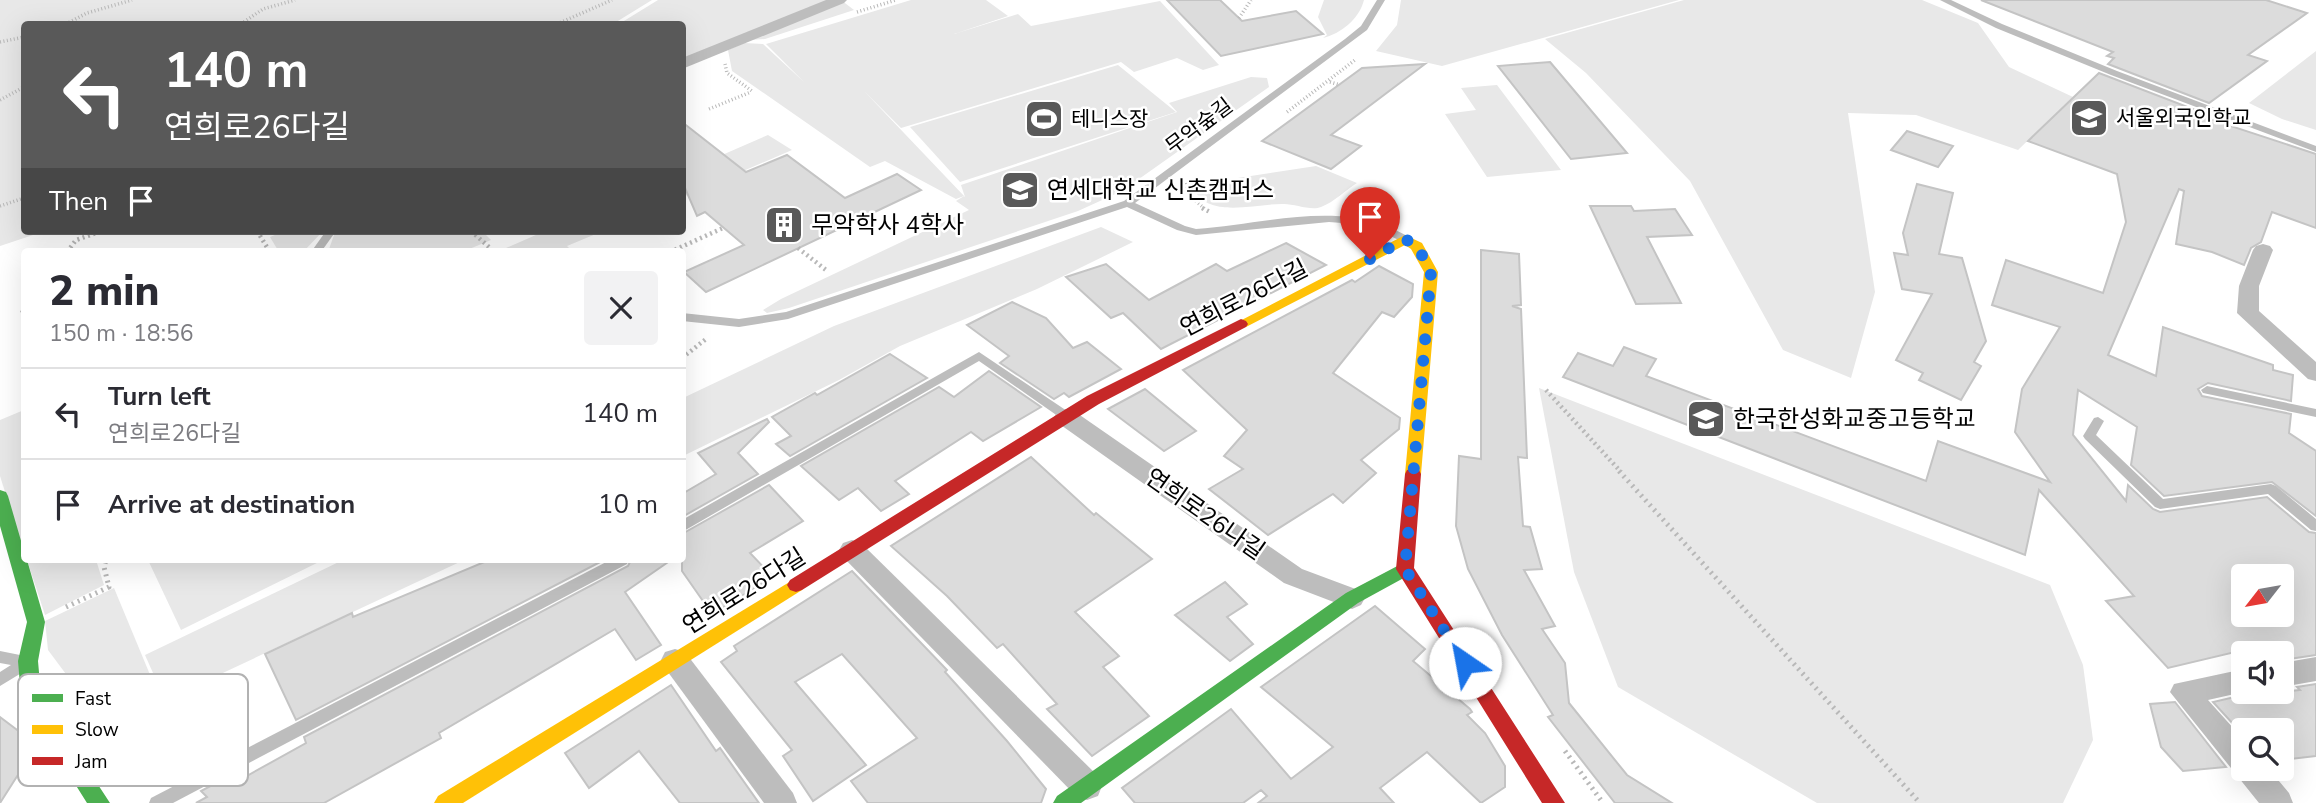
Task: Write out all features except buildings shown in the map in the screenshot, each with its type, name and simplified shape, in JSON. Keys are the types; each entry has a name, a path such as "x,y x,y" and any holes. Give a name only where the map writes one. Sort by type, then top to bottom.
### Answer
{"street":[{"path":"686,63 839,0"},
{"path":"1405,239 1417,246 1431,272 1405,569 1554,803"},
{"name":"연희로26다길","path":"445,803 1093,400 1405,239"},
{"path":"2263,250 2249,286 2248,313 2316,374"},
{"name":"연희로26나길","path":"1066,417 1293,576 1352,598"},
{"path":"0,496 36,622 28,661 29,674"},
{"path":"852,550 1087,786"},
{"path":"1064,803 1352,598 1405,569"},
{"path":"675,660 782,803"},
{"path":"2294,673 2316,669"},
{"path":"2231,683 2184,692 2231,747"},
{"path":"2260,781 2278,803"},
{"path":"88,786 99,803"}],"lane":[{"name":"무악숲길","path":"1128,203 1348,41 1364,27 1381,0"},
{"path":"1944,0 1999,26 2126,78 2316,149"},
{"path":"686,317 739,323 788,315 1128,203 1181,228 1196,232 1334,218 1373,222 1405,239"},
{"path":"686,525 979,356 1066,417"},
{"path":"2207,390 2316,413"},
{"path":"2098,421 2089,436 2161,504 2271,489 2316,526"},
{"path":"248,755 616,563"},
{"path":"0,657 28,661"},
{"path":"0,680 28,661"},
{"path":"157,803 190,786"}],"path":[{"path":"72,21 87,13 132,0"},
{"path":"245,21 263,9 295,0"},
{"path":"564,21 612,0"},
{"path":"1239,18 1251,0"},
{"path":"864,9 869,13"},
{"path":"0,42 21,38"},
{"path":"709,109 752,91 727,73 722,50"},
{"path":"1340,85 1329,81 1346,68"},
{"path":"0,100 21,89"},
{"path":"0,206 21,199"},
{"path":"679,248 723,228"},
{"path":"70,248 76,240 90,235"},
{"path":"476,235 489,247"},
{"path":"799,248 826,270"},
{"path":"686,355 708,337"},
{"path":"1546,390 1920,803"},
{"path":"36,622 110,587 103,567 105,563"}],"shaded area":[{"path":"0,0 652,0 618,21 21,21 21,235 33,235 0,246"},
{"path":"658,0 829,0 686,60 686,21 624,21"},
{"path":"841,0 854,10 765,39 749,40"},
{"path":"911,0 986,0 1008,16 954,34 1018,14 1031,26 1160,1 1219,65 1203,70 1177,58 1134,72 1121,62 901,128 864,91 965,197 961,185 1177,112 1169,103 1251,77 1267,78 1269,87 1122,191 1078,211 789,308 767,313 763,310 781,299 969,210 956,201 964,196 956,199 885,161 870,167 732,71 728,50 744,43 763,44 804,82 766,44"},
{"path":"1324,0 1364,0 1349,24 1337,33 1323,38 1327,35 1318,17"},
{"path":"1401,0 1679,0 1442,66 1376,51 1397,25"},
{"path":"1684,0 1922,0 1978,23 2009,67 2073,97 2018,150 1916,115 1848,113 1875,292 1851,378 1783,350 1690,181 1586,73 1545,39"},
{"path":"2316,51 2316,130 2282,119 2249,103"},
{"name":"테니스장","path":"1118,65 1176,112 960,182 910,127"},
{"path":"1497,85 1561,170 1487,177 1445,114 1476,110 1461,88"},
{"path":"768,135 792,150 686,196 686,171"},
{"path":"1316,166 1357,183 1326,205 1313,208 1284,204 1219,207 1198,196 1192,185"},
{"path":"1101,227 1133,242 1037,289 900,346 839,380 686,455 686,397 834,326"},
{"path":"319,235 307,248 277,248 270,237"},
{"path":"334,235 486,235 491,240 472,248 329,248"},
{"path":"536,235 593,235 567,246 569,248 506,248"},
{"path":"1539,388 2050,585 2083,665 2093,740 2063,803 1817,803 1618,687 1574,572"},
{"path":"21,411 21,542 0,476 0,420"},
{"path":"28,563 97,563 104,585 45,615"},
{"path":"149,563 317,563 181,630"},
{"path":"337,563 458,563 221,674 153,674 145,655"},
{"path":"114,588 150,674 66,674 48,650 45,621"}],"traffic: fast":[{"path":"0,496 36,622 28,661 29,674"},
{"path":"1064,803 1352,598 1405,569"},
{"path":"88,786 99,803"}],"traffic: slow":[{"path":"1241,324 1405,239 1417,246 1431,272 1413,474"},
{"path":"445,803 796,585"}],"traffic: jam":[{"path":"796,585 1093,400 1241,324"},
{"path":"1413,474 1405,569 1554,803"}],"place":[{"name":"서울외국인학교","path":"2089,118"},
{"name":"테니스장","path":"1044,119"},
{"name":"연세대학교 신촌캠퍼스","path":"1020,190"},
{"name":"무악학사 4학사","path":"784,225"},
{"name":"한국한성화교중고등학교","path":"1706,419"}],"route":[{"path":"1370,259 1405,239 1417,246 1425,256 1431,272 1405,569 1465,663"}]}
